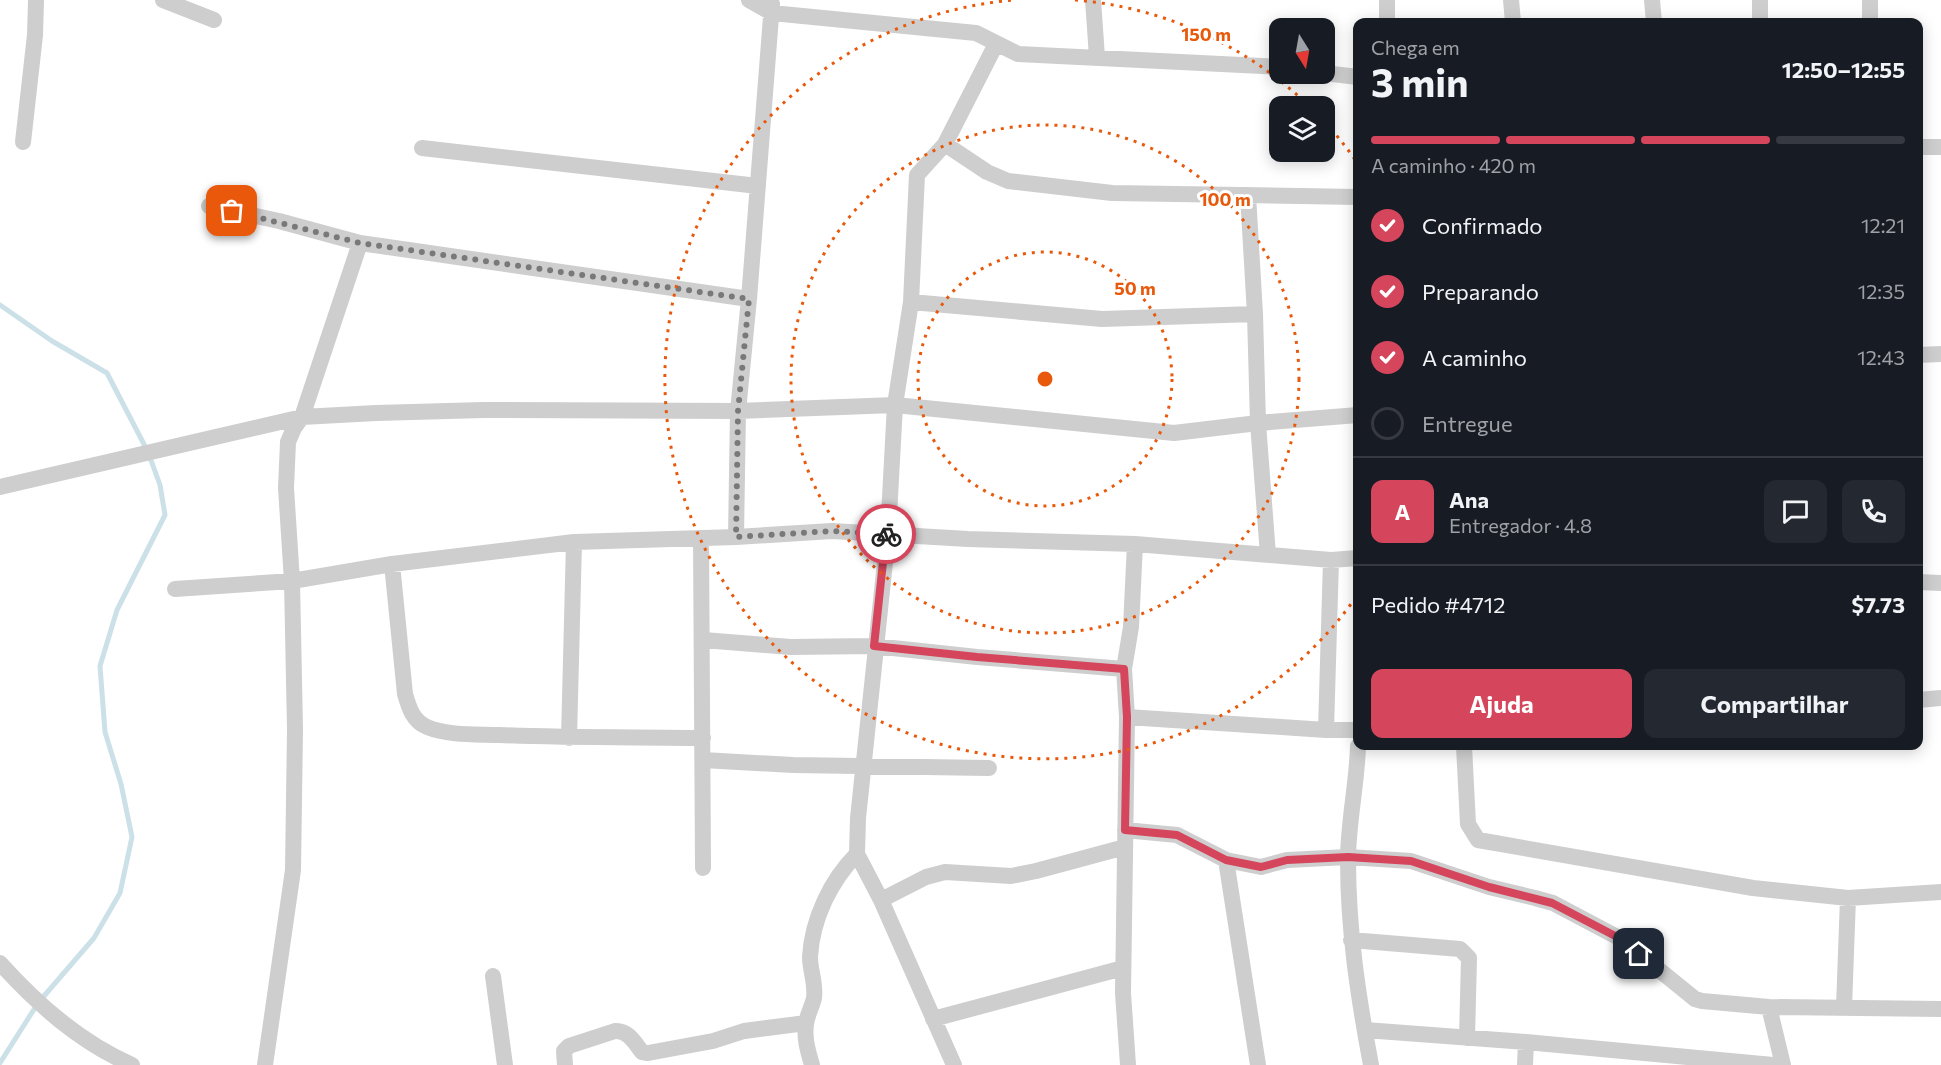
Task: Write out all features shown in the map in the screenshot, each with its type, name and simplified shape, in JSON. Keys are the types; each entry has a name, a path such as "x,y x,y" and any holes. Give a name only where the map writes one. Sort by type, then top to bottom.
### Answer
{"street":[{"path":"23,142 35,34 36,0"},
{"path":"163,0 214,20"},
{"path":"748,0 772,6 976,33 1018,54 1269,66"},
{"path":"1093,0 1097,57"},
{"path":"1387,0 1388,18"},
{"path":"1511,0 1512,18"},
{"path":"1652,0 1654,18"},
{"path":"1760,0 1760,18"},
{"path":"1870,0 1870,18"},
{"path":"736,537 738,411 772,6"},
{"path":"954,1065 881,900 857,854 858,818 865,765 874,646 888,534 895,405 911,302 917,175 945,144 996,44"},
{"path":"1335,74 1353,76"},
{"path":"945,144 987,172 1008,180 1112,193 1353,197"},
{"path":"1923,147 1941,147"},
{"path":"422,148 758,186"},
{"path":"1248,195 1258,423 1268,555"},
{"path":"209,206 279,221 360,243 749,299"},
{"path":"265,1065 293,870 295,730 292,581 286,488 288,442 302,417 360,243"},
{"path":"911,302 1102,319 1255,314"},
{"path":"1923,355 1941,354"},
{"path":"0,487 302,417 484,410 738,411 895,405 1173,433 1353,415"},
{"path":"175,589 292,581 392,564 574,542 736,537 832,531 1135,544 1331,560 1353,558"},
{"path":"701,538 703,868"},
{"path":"569,738 574,542"},
{"path":"1128,1065 1123,968 1127,717 1124,669 1131,627 1135,544"},
{"path":"1326,730 1331,560"},
{"path":"392,564 405,694 409,710 415,719 426,727 456,733 569,738 703,738"},
{"path":"1923,582 1941,583"},
{"path":"703,640 791,647 874,646 1124,669"},
{"path":"1923,700 1941,698"},
{"path":"1127,717 1353,730"},
{"path":"1358,750 1348,857 1351,940 1371,1065"},
{"path":"1464,750 1468,824 1478,840 1753,888 1848,898 1941,892"},
{"path":"703,760 793,765 989,768"},
{"path":"1125,830 1177,835 1226,860 1261,867 1287,860 1348,857 1411,861 1489,887 1552,903 1621,939 1695,999 1769,1007 1941,1009"},
{"path":"881,900 926,877 945,872 1011,876 1125,848"},
{"path":"812,1065 806,1045 806,1023 814,999 815,983 810,959 818,919 832,886 843,868 857,854"},
{"path":"1226,860 1258,1065"},
{"path":"1844,1007 1848,898"},
{"path":"1351,940 1461,949 1469,958 1467,1038"},
{"path":"0,963 25,991 54,1017 86,1041 127,1064"},
{"path":"933,1019 1123,968"},
{"path":"493,976 505,1065"},
{"path":"1769,1007 1782,1065"},
{"path":"565,1065 564,1051 569,1046 615,1031 621,1030 626,1033 642,1052 648,1053 713,1041 744,1031 806,1023"},
{"path":"1365,1030 1526,1042 1773,1065"},
{"path":"1524,1065 1526,1042"}],"waterway":[{"path":"0,305 52,341 107,373 148,452 160,485 165,515 117,610 100,666 105,732 121,784 132,837 120,893 94,938 38,1003 0,1063"}],"way so far":[{"path":"232,211 360,243 749,299 738,411 736,537 832,531 886,534"}],"route":[{"path":"886,534 888,534 874,646 1124,669 1127,717 1125,830 1171,833 1226,860 1261,867 1287,860 1348,857 1411,861 1489,887 1552,903 1621,939 1639,954"}]}
